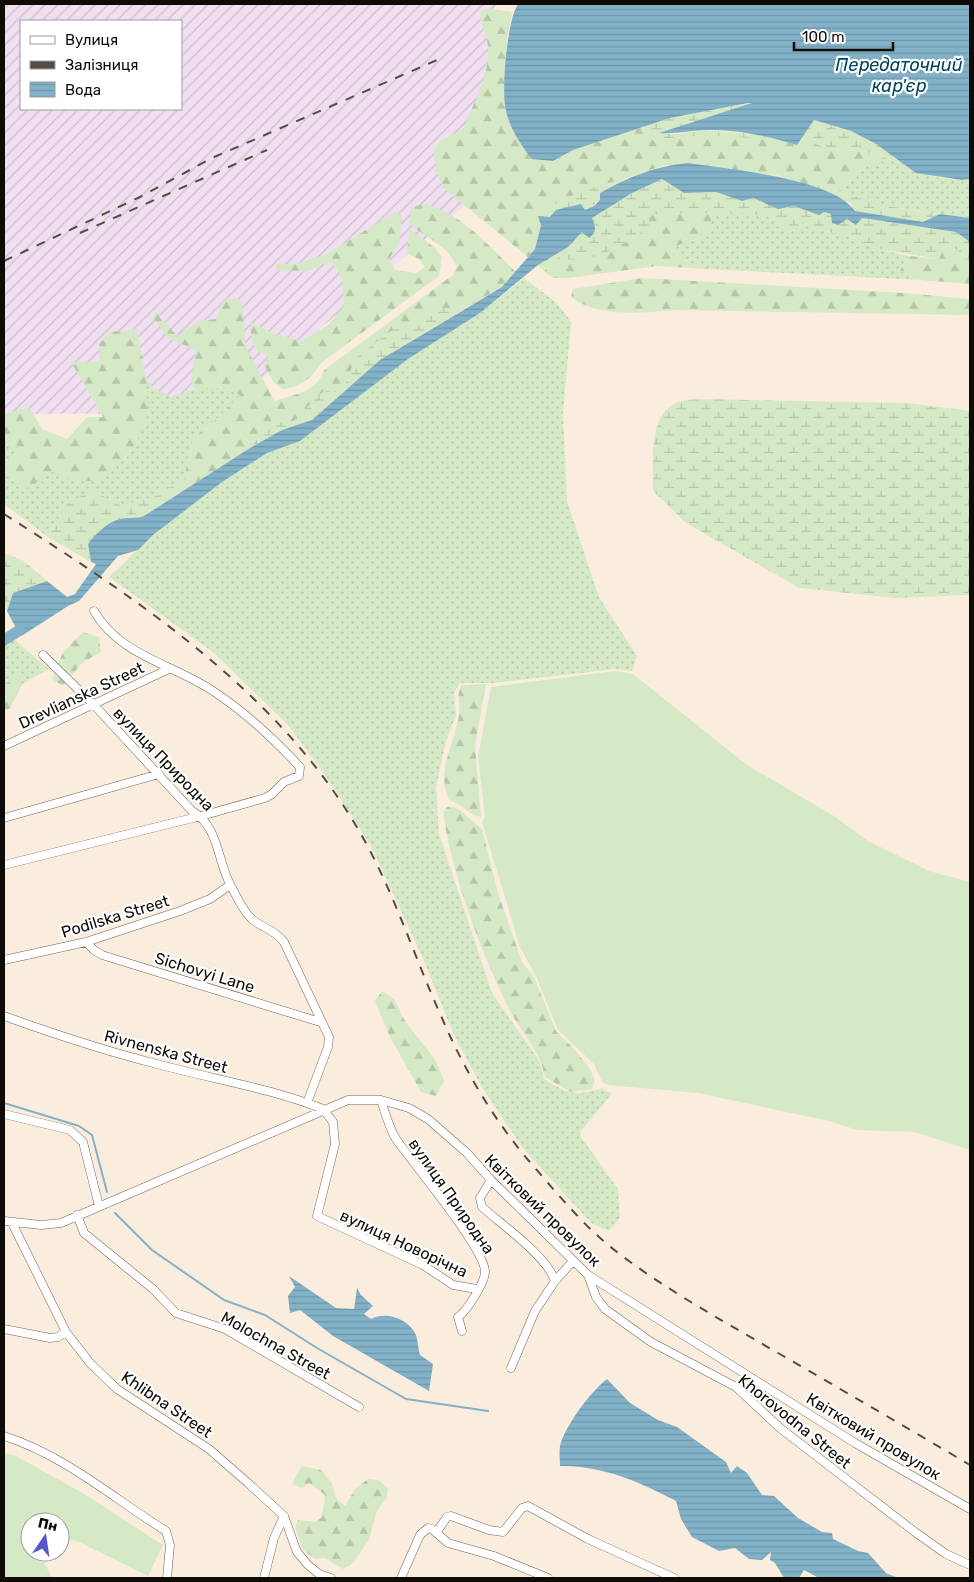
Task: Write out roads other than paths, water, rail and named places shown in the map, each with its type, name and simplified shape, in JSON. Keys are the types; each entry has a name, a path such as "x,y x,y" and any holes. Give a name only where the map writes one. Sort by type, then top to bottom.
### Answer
{"street":[{"path":"4,866 264,798 272,794 284,782 299,776 300,767 281,746 229,702 188,676 144,656 118,639 103,626 94,611"},
{"name":"вулиця Природна","path":"43,655 94,705 192,811 201,816 217,848 230,886 252,919 278,934 284,942 320,1022 329,1037 328,1047 307,1103"},
{"name":"Drevlianska Street","path":"4,746 169,669"},
{"path":"4,818 159,774"},
{"name":"Podilska Street","path":"4,960 86,942 180,911 210,899 230,886"},
{"name":"Sichovyi Lane","path":"86,942 94,950 102,954 320,1022"},
{"name":"Rivnenska Street","path":"4,1016 68,1038 157,1064 307,1103 323,1109"},
{"name":"Квітковий провулок","path":"77,1215 348,1100 381,1100 409,1108 428,1119 467,1153 491,1180 588,1276 855,1444 970,1509"},
{"name":"вулиця Природна","path":"381,1100 395,1138 457,1222 486,1271 484,1279 470,1306 458,1317 462,1331"},
{"name":"вулиця Новорічна","path":"323,1109 333,1122 335,1144 318,1213 320,1219 423,1266 453,1285 478,1289"},
{"path":"4,1114 70,1130 83,1142 99,1206"},
{"path":"491,1180 480,1198 482,1207 534,1253 549,1269 555,1281"},
{"path":"8,1222 51,1225 77,1215"},
{"name":"Molochna Street","path":"77,1215 84,1233 152,1289 176,1313 225,1329 359,1407"},
{"path":"4,1329 50,1338 58,1337 66,1332 8,1222"},
{"path":"511,1368 535,1311 555,1281 573,1261"},
{"name":"Khorovodna Street","path":"588,1276 596,1297 605,1309 651,1342 736,1387 780,1428 907,1527 946,1554 970,1565"},
{"name":"Khlibna Street","path":"66,1332 90,1363 117,1389 209,1449 284,1516 291,1530 297,1552 319,1574 331,1578"},
{"path":"4,1436 24,1442 61,1461 166,1531 170,1545 168,1578"},
{"path":"436,1533 447,1517 451,1516 489,1530 502,1532 522,1508 528,1506 588,1539 674,1578"},
{"path":"264,1578 274,1538 284,1516"},
{"path":"401,1578 423,1531 428,1528 448,1543 494,1556 548,1578"}],"water":[{"name":"Передаточний кар'єр","path":"518,4 970,4 970,179 962,180 916,173 876,144 851,131 814,120 797,145 763,136 729,131 705,130 659,133 752,103 670,118 573,150 553,161 532,159 513,130 506,111 505,102 504,89 508,40 514,12"},
{"path":"688,163 752,172 802,183 825,190 843,200 855,211 923,222 940,214 970,218 970,242 956,232 862,218 856,225 847,219 838,225 832,223 831,214 824,212 819,215 794,206 778,209 753,198 742,201 716,192 684,193 662,179 632,193 592,218 595,231 592,236 589,238 582,232 568,247 538,265 480,313 408,359 300,441 267,453 222,482 153,535 138,550 118,556 79,601 23,635 10,640 6,638 16,628 7,611 13,593 47,581 67,597 75,594 96,564 91,562 88,544 106,526 120,519 144,516 250,448 282,430 312,420 380,360 502,287 535,249 541,225 538,216 550,217 556,210 581,204 585,210 594,206 600,200 600,193 621,182 642,173 676,164"},
{"path":"289,1276 336,1308 354,1309 357,1288 361,1295 373,1306 364,1314 371,1319 383,1316 397,1318 413,1329 420,1355 433,1364 429,1391 333,1336 300,1310 290,1313 288,1296 295,1287"},
{"path":"607,1379 630,1403 658,1420 677,1427 726,1462 731,1473 737,1466 747,1473 762,1495 774,1496 798,1518 822,1532 832,1533 833,1539 858,1551 868,1553 886,1573 898,1578 819,1578 804,1570 799,1578 784,1578 775,1563 770,1560 771,1552 762,1560 749,1559 735,1548 719,1551 692,1537 681,1519 676,1501 662,1494 620,1476 590,1468 560,1466 560,1446 567,1429 586,1400"}],"waterway":[{"path":"4,640 20,630"},
{"path":"4,1103 79,1126 92,1135 107,1192"},
{"path":"115,1213 152,1250 224,1300 265,1315 317,1348 406,1399 488,1411"}],"railway":[{"path":"4,261 140,197 212,158 444,57"},
{"path":"80,233 267,150"},
{"path":"4,514 108,582 158,618 207,657 253,698 296,743 334,792 367,845 388,888 450,1037 480,1093 529,1161 593,1232 635,1266 692,1303 970,1465"}]}
